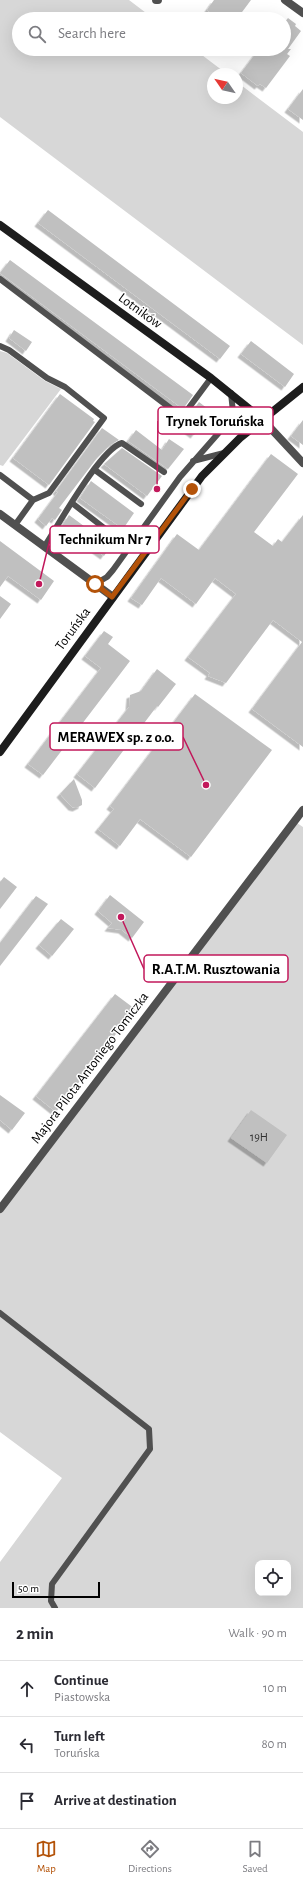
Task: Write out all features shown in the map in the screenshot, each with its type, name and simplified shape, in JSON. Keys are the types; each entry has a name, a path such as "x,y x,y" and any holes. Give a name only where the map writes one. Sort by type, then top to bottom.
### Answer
{"street":[{"path":"285,0 303,13"},
{"name":"Lotników","path":"1,227 211,378 263,420"},
{"name":"Toruńska","path":"0,752 192,489 224,453 303,387"},
{"path":"263,420 303,463"},
{"path":"0,514 112,597"},
{"name":"Majora Pilota Antoniego Tomiczka","path":"0,1209 303,810"}],"lane":[{"path":"0,279 182,417 211,378"},
{"path":"0,346 9,350 47,378 65,387 104,418 49,493 33,500 14,525"},
{"path":"95,584 107,577 113,570 193,462 230,420 233,412 231,393"},
{"path":"44,548 72,503 115,445 122,444 164,472"},
{"path":"193,462 224,453"},
{"path":"95,470 141,504"},
{"path":"0,475 33,500"},
{"path":"72,503 117,538"},
{"path":"0,1313 150,1429 150,1449 52,1584 51,1601 55,1608"}],"shaded area":[{"path":"0,0 129,0 145,12 12,12 12,56 203,56 219,68 207,68 207,104 243,104 243,87 303,132 303,345 0,117"},
{"path":"0,351 7,353 45,381 61,389 3,466 0,465"},
{"path":"294,821 303,827 303,1608 0,1608 0,1562 62,1478 0,1432 0,1209"}],"building":[{"path":"214,0 251,0 242,12 210,12 207,10"},
{"path":"291,20 301,31 291,45"},
{"path":"254,56 290,56 266,88 260,84 258,86 243,75 243,70"},
{"path":"303,89 303,120 288,109"},
{"path":"48,210 230,346 220,359 38,223"},
{"path":"10,260 193,395 183,409 0,273"},
{"path":"14,330 32,342 26,351 9,338"},
{"path":"251,341 294,374 285,387 241,354"},
{"path":"60,394 94,419 93,421 95,422 49,485 13,458"},
{"path":"199,402 212,412 194,435 186,429 192,420 191,419 193,416 190,414"},
{"path":"303,420 303,445 291,436"},
{"path":"102,428 119,440 110,445 97,458 59,508 62,510 55,520 52,518 46,526 38,519 58,492 56,491"},
{"path":"136,430 162,450 169,439 184,449 168,469 128,441"},
{"path":"122,448 162,476 147,496 104,464"},
{"path":"271,454 298,474 254,532 273,546 278,539 282,542 303,515 303,747 252,709 302,642 273,620 226,683 208,676 210,673 188,657 236,594 215,578 196,604 161,578 142,605 131,598 177,534 199,550"},
{"path":"91,481 134,513 123,529 80,498"},
{"path":"69,515 111,546 104,556 62,526"},
{"path":"0,541 54,581 41,600 8,576 0,587"},
{"path":"0,596 11,604 0,619"},
{"path":"104,631 113,637 108,644 130,661 43,775 28,764 101,668 85,656"},
{"path":"157,669 176,684 158,707 157,706 95,788 77,774 129,707 130,695 141,691"},
{"path":"195,694 272,750 191,857 140,819 120,846 98,829 114,809 110,806"},
{"path":"74,779 82,800 82,805 76,808 72,807 60,794"},
{"path":"4,877 17,887 0,909 0,882"},
{"path":"110,895 144,922 132,938 122,930 108,928 112,923 98,911"},
{"path":"36,896 48,904 0,966 0,943"},
{"path":"61,919 74,929 52,956 39,945"},
{"path":"115,994 135,1009 56,1112 36,1096"},
{"path":"0,1095 25,1113 12,1130 0,1120"},
{"path":"251,1110 287,1135 267,1163 231,1138"}],"place":[{"name":"Trynek Toruńska","path":"157,489"},
{"name":"Technikum Nr 7","path":"39,584"},
{"name":"MERAWEX sp. z o.o.","path":"206,785"},
{"name":"R.A.T.M. Rusztowania","path":"121,917"}],"route":[{"path":"95,584 112,597 192,489"}]}
